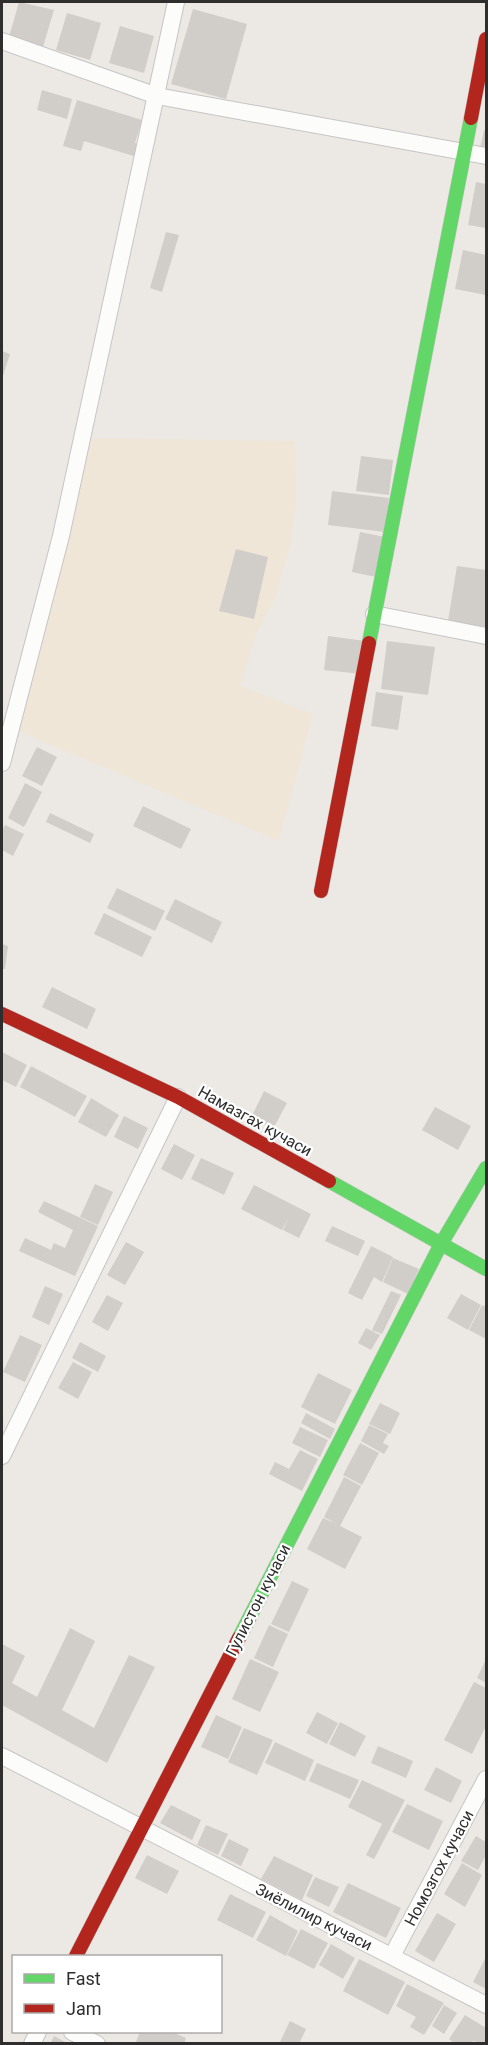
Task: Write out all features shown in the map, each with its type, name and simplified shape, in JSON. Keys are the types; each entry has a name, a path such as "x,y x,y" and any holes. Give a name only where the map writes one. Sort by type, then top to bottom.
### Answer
{"street":[{"path":"2,763 61,536 176,2"},
{"path":"321,891 486,39"},
{"path":"2,41 157,96 486,156"},
{"path":"374,614 486,636"},
{"name":"Намазгах кучаси","path":"2,1014 178,1097 486,1269"},
{"path":"2,1455 178,1097"},
{"name":"Гулистон кучаси","path":"77,1955 441,1244 486,1167"},
{"name":"Зиёлилир кучаси","path":"2,1756 486,2005"},
{"name":"Номозгох кучаси","path":"392,1956 486,1779"},
{"path":"76,2033 97,2043"}],"shaded area":[{"path":"82,438 295,441 296,501 291,542 276,597 257,631 240,686 313,714 279,841 11,728"}],"building":[{"path":"19,2 54,10 43,47 9,37"},
{"path":"193,9 247,24 226,99 171,84"},
{"path":"67,13 101,23 90,60 56,50"},
{"path":"120,26 154,36 144,73 109,63"},
{"path":"42,90 72,99 67,119 37,110"},
{"path":"77,100 142,120 135,143 140,145 137,157 84,141 81,151 63,146"},
{"path":"484,130 486,131 486,155 479,153"},
{"path":"476,182 486,184 486,228 468,225"},
{"path":"166,232 179,235 162,292 150,288"},
{"path":"463,250 486,255 486,295 455,289"},
{"path":"2,351 10,354 2,379"},
{"path":"361,456 393,460 389,495 356,491"},
{"path":"332,491 389,498 385,532 328,525"},
{"path":"360,532 385,537 376,577 352,572"},
{"path":"236,549 268,557 254,619 219,611"},
{"path":"457,566 486,570 486,627 448,621"},
{"path":"328,636 365,641 361,674 324,670"},
{"path":"387,641 435,647 428,695 381,689"},
{"path":"376,692 403,696 398,730 371,726"},
{"path":"37,747 57,757 42,786 22,776"},
{"path":"25,783 42,792 24,827 8,818"},
{"path":"143,806 191,829 181,849 133,826"},
{"path":"50,813 94,834 90,843 46,822"},
{"path":"5,825 24,834 13,856 2,850 2,831"},
{"path":"117,888 165,911 155,931 107,908"},
{"path":"175,899 222,922 212,943 165,919"},
{"path":"104,913 152,937 142,957 94,934"},
{"path":"2,944 8,946 5,969 2,969"},
{"path":"52,987 96,1009 87,1029 42,1007"},
{"path":"2,1052 27,1065 16,1087 2,1080"},
{"path":"31,1066 87,1096 75,1117 20,1087"},
{"path":"264,1091 287,1103 273,1129 251,1118"},
{"path":"91,1098 119,1115 106,1137 78,1122"},
{"path":"435,1107 471,1126 458,1150 422,1130"},
{"path":"124,1116 148,1128 138,1149 114,1137"},
{"path":"174,1144 195,1155 182,1180 161,1169"},
{"path":"201,1158 234,1173 224,1195 191,1179"},
{"path":"95,1184 113,1192 98,1225 80,1217"},
{"path":"254,1185 311,1214 299,1238 283,1230 289,1217 282,1230 241,1209"},
{"path":"44,1201 98,1226 75,1276 19,1251 25,1238 51,1250 54,1243 65,1248 73,1230 38,1212"},
{"path":"332,1226 365,1241 358,1256 325,1241"},
{"path":"126,1242 144,1252 125,1285 107,1275"},
{"path":"371,1246 393,1257 382,1282 374,1277 362,1300 348,1293"},
{"path":"393,1258 419,1269 408,1294 383,1282"},
{"path":"45,1286 63,1294 49,1325 32,1317"},
{"path":"391,1291 401,1295 382,1334 372,1330"},
{"path":"461,1294 481,1305 468,1330 447,1318"},
{"path":"107,1295 123,1303 108,1331 92,1322"},
{"path":"482,1305 486,1307 486,1339 469,1330"},
{"path":"366,1328 380,1335 371,1350 358,1343"},
{"path":"20,1335 42,1345 25,1382 3,1372"},
{"path":"80,1342 106,1356 98,1372 72,1358"},
{"path":"73,1362 92,1372 78,1399 58,1388"},
{"path":"318,1373 352,1390 335,1424 301,1407"},
{"path":"380,1403 400,1413 390,1434 369,1424"},
{"path":"306,1413 335,1429 330,1439 301,1423"},
{"path":"369,1425 388,1434 383,1443 389,1446 384,1454 361,1441"},
{"path":"300,1427 328,1440 320,1457 292,1443"},
{"path":"360,1443 379,1453 362,1485 343,1475"},
{"path":"300,1450 318,1459 302,1491 269,1474 275,1462 289,1469"},
{"path":"344,1477 361,1486 340,1526 362,1537 345,1569 307,1549 323,1518 337,1524 324,1517"},
{"path":"292,1581 309,1589 289,1632 271,1624"},
{"path":"269,1625 288,1634 273,1667 254,1658"},
{"path":"70,1628 95,1641 62,1710 94,1728 129,1655 155,1667 107,1763 2,1705 2,1644 25,1656 12,1683 37,1697"},
{"path":"250,1659 279,1672 260,1712 232,1699"},
{"path":"486,1659 486,1683 477,1678"},
{"path":"474,1682 486,1688 486,1726 472,1754 444,1740"},
{"path":"317,1712 338,1723 327,1744 306,1733"},
{"path":"216,1715 242,1727 228,1759 201,1747"},
{"path":"340,1722 366,1736 355,1757 329,1744"},
{"path":"244,1728 273,1740 257,1775 228,1762"},
{"path":"275,1742 314,1760 305,1781 265,1763"},
{"path":"378,1746 413,1761 406,1778 371,1763"},
{"path":"317,1763 359,1780 350,1799 309,1781"},
{"path":"436,1767 462,1781 451,1803 424,1790"},
{"path":"362,1780 405,1800 374,1859 366,1855 382,1824 348,1807"},
{"path":"407,1804 443,1821 429,1850 392,1832"},
{"path":"171,1805 201,1820 192,1840 160,1823"},
{"path":"206,1825 228,1834 218,1855 197,1845"},
{"path":"476,1836 486,1842 486,1855 478,1870 461,1861"},
{"path":"229,1839 249,1849 241,1866 221,1856"},
{"path":"147,1855 179,1871 167,1894 135,1878"},
{"path":"274,1856 313,1875 302,1900 261,1879"},
{"path":"462,1863 482,1875 465,1907 444,1894"},
{"path":"315,1877 339,1887 329,1907 306,1896"},
{"path":"348,1883 401,1908 386,1938 333,1912"},
{"path":"230,1894 266,1912 253,1938 217,1920"},
{"path":"437,1913 456,1924 434,1962 415,1951"},
{"path":"270,1915 298,1931 286,1956 256,1940"},
{"path":"301,1929 328,1943 314,1969 287,1955"},
{"path":"331,1944 355,1958 343,1979 319,1965"},
{"path":"486,1957 486,1989 473,1982"},
{"path":"359,1959 405,1982 388,2015 343,1991"},
{"path":"407,1984 444,2003 424,2035 410,2027 416,2017 396,2006"},
{"path":"444,2005 457,2013 444,2034 432,2026"},
{"path":"465,2015 486,2028 486,2044 473,2041 471,2044 455,2044 449,2039"},
{"path":"290,2021 306,2029 299,2044 279,2044"},
{"path":"140,2033 174,2033 186,2038 184,2044 135,2044"},
{"path":"54,2036 69,2044 50,2044"}],"traffic: fast":[{"path":"369,643 471,118"},
{"path":"239,1638 441,1244 486,1168"},
{"path":"329,1181 486,1269"}],"traffic: jam":[{"path":"471,118 486,39"},
{"path":"321,891 369,643"},
{"path":"2,1014 178,1097 329,1181"},
{"path":"77,1955 239,1638"}]}
